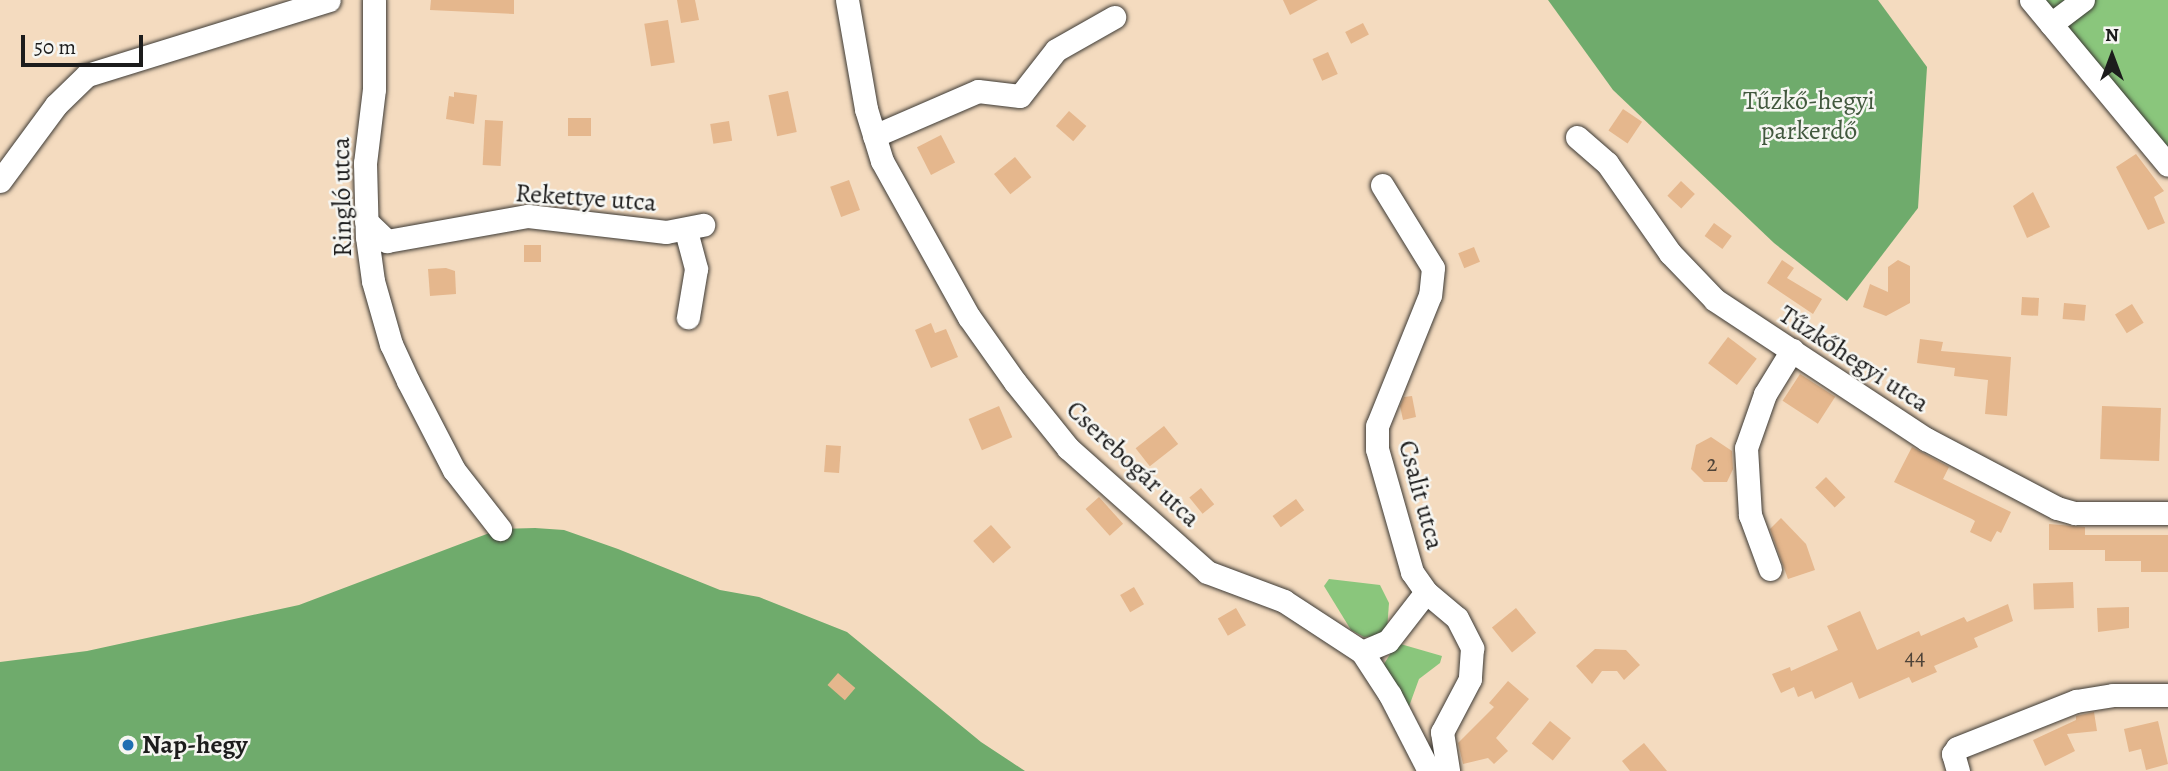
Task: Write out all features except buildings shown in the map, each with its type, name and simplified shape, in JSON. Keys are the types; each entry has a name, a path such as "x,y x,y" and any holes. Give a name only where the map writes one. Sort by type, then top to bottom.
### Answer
{"street":[{"path":"0,181 74,86 103,68 180,50 329,0"},
{"name":"Ringló utca","path":"374,0 377,22 365,163 366,221 373,281 391,344 454,470 500,528"},
{"name":"Cserebogár utca","path":"847,0 874,136 892,183 969,317 1068,448 1207,572 1284,601 1362,652 1390,695 1429,771"},
{"path":"2031,0 2168,165"},
{"path":"2051,24 2082,0"},
{"path":"874,136 978,91 1020,96 1056,50 1114,17"},
{"name":"Tűzkőhegyi utca","path":"1577,137 1607,163 1696,283 1791,350 1926,439 2057,508 2076,513 2168,513"},
{"name":"Csalit utca","path":"1382,185 1433,268 1427,304 1377,426 1387,498 1412,572 1426,592 1457,618 1472,648 1470,679 1442,732 1448,771"},
{"name":"Rekettye utca","path":"366,221 387,241 528,216 694,228 696,269 688,317"},
{"path":"1770,569 1750,515 1746,448 1765,394 1791,350"},
{"path":"1362,652 1388,640 1426,592"},
{"path":"1955,763 1957,748 2076,701 2168,695"}],"green space":[{"name":"Tűzkő-hegyi parkerdő","path":"1548,0 1878,0 1927,67 1918,208 1847,301 1774,243 1613,90"},
{"path":"2033,0 2168,0 2168,165"},
{"path":"500,529 564,530 720,590 759,597 847,632 981,742 1025,771 0,771 0,662 87,651 299,605"},
{"path":"1329,579 1380,585 1389,603 1387,630 1380,636 1364,637 1351,630 1324,586"},
{"path":"1397,643 1442,656 1440,663 1419,679 1407,712 1384,664"}],"place":[{"name":"Nap-hegy","path":"128,745"}]}
